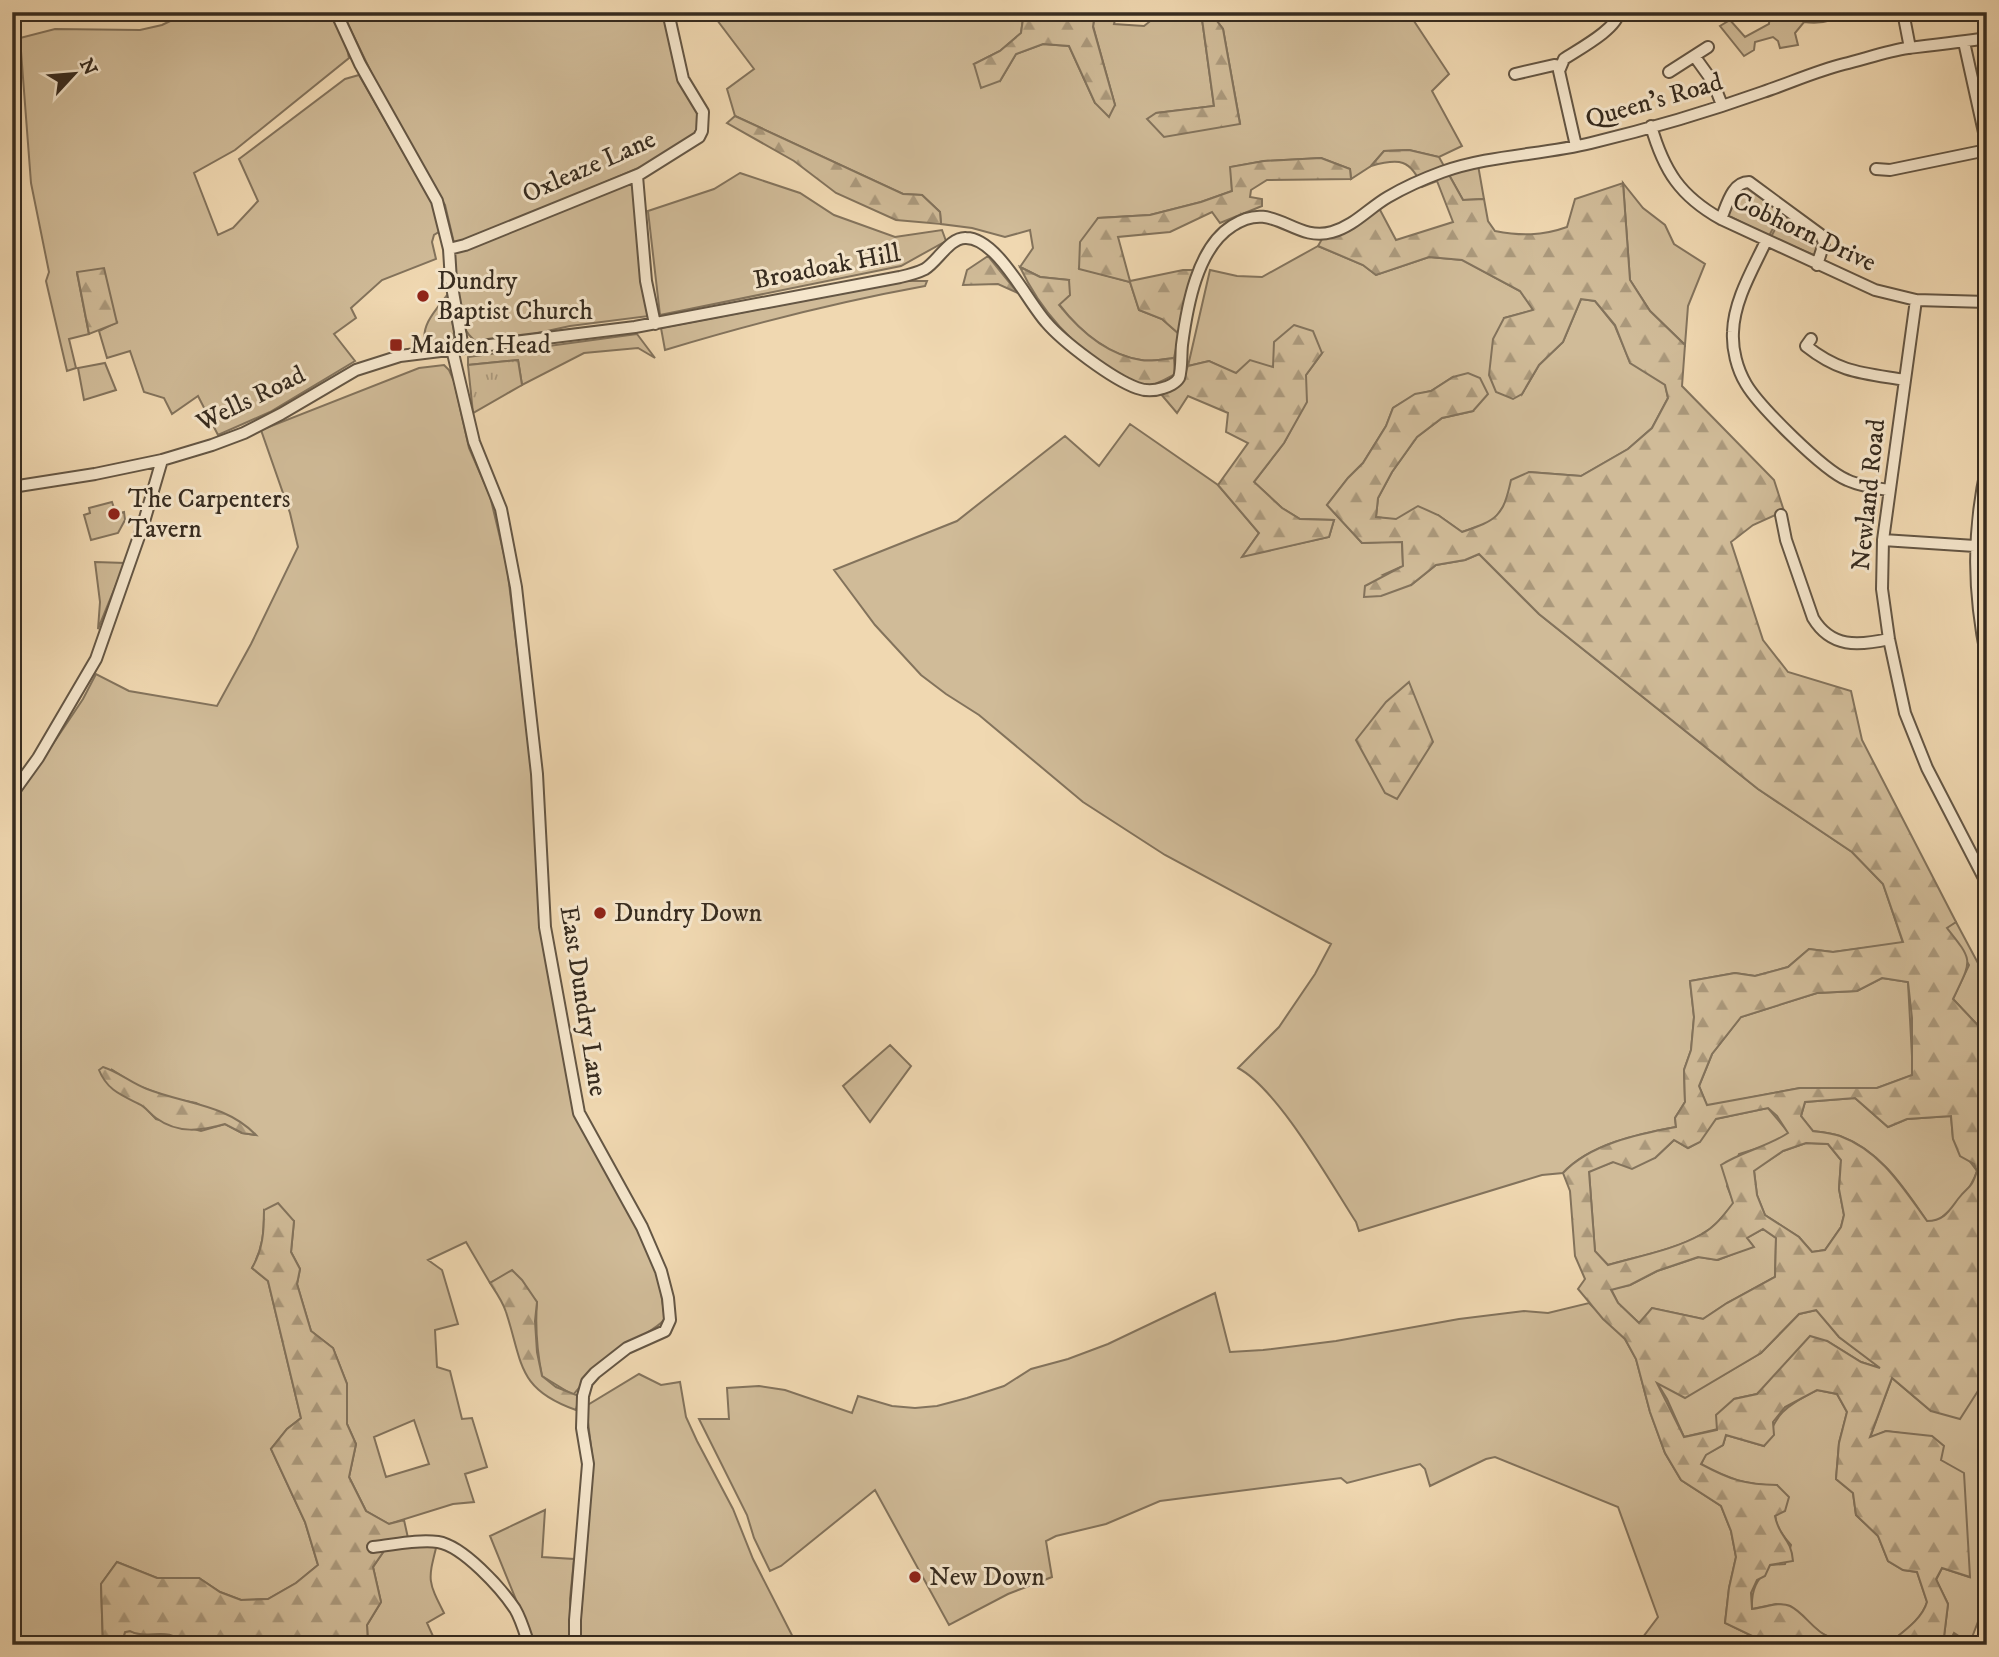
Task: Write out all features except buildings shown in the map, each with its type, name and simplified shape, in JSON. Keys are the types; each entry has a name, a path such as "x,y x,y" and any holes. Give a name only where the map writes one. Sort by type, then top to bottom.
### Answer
{"street":[{"path":"336,12 360,64 437,201 449,249 458,349"},
{"name":"Oxleaze Lane","path":"449,249 637,176 695,141 702,131 703,111 683,79 668,12"},
{"path":"1576,146 1560,66 1564,59 1612,26 1619,12"},
{"path":"1903,12 1910,48"},
{"name":"Queen's Road","path":"1342,229 1386,198 1444,171 1576,146 1651,126 1722,106 1840,65 1910,48 1987,38"},
{"path":"1876,169 1890,170 1987,148 1964,42"},
{"path":"1670,72 1708,47"},
{"path":"1695,57 1713,82 1722,106"},
{"path":"1515,74 1560,66"},
{"name":"Cobhorn Drive","path":"1651,126 1658,152 1675,182 1700,208 1875,290 1916,300 1987,302"},
{"path":"637,176 646,281 655,324"},
{"path":"1721,219 1736,187 1749,182 1821,235 1824,243 1817,265"},
{"name":"Broadoak Hill","path":"458,349 655,324 911,275 934,262 953,243 966,238 983,243 1003,263 1034,308 1060,336 1133,387 1159,390 1170,386 1178,378 1185,322 1193,290 1203,261 1220,236 1230,227 1244,220 1269,216 1308,233 1320,234 1342,229"},
{"path":"1766,241 1734,318 1734,349 1745,383 1756,398 1830,471 1864,487 1889,490"},
{"name":"Newland Road","path":"1916,300 1883,540 1882,589 1898,687 1917,746 1987,884"},
{"path":"1805,346 1837,367 1905,380"},
{"name":"Wells Road","path":"12,487 162,460 244,433 356,370 400,356 458,349"},
{"name":"East Dundry Lane","path":"458,349 474,442 501,509 516,587 537,774 545,927 579,1113 642,1227 661,1271 670,1320 665,1331 627,1348 587,1382 583,1396 582,1428 588,1464 575,1645"},
{"path":"12,794 38,758 96,659 143,525 162,460"},
{"path":"1987,465 1975,546 1975,589 1987,660"},
{"path":"1781,514 1781,541 1818,627 1844,644 1889,639"},
{"path":"1883,540 1975,546"},
{"path":"373,1547 436,1542 450,1545 463,1553 516,1610 529,1645"}],"green space":[{"path":"189,12 331,12 349,58 235,150 194,173 218,235 233,228 258,201 239,159 345,79 359,75 435,208 442,230 434,235 432,242 436,259 382,280 351,308 356,318 334,334 355,361 270,412 218,435 198,396 172,414 164,398 144,392 130,351 107,358 99,331 117,322 77,273 89,334 69,339 76,368 67,371 46,281 49,272 31,183 20,38 55,29 140,30 162,25"},
{"path":"342,12 663,12 698,111 698,132 643,166 473,238 454,243 445,205 387,105"},
{"path":"711,12 1024,12 1021,33 1000,51 974,64 1000,81 1016,54 1043,44 1069,46 1095,103 1115,105 1093,26 1095,12 1117,12 1114,24 1144,26 1165,13 1185,13 1202,19 1214,106 1156,113 1240,123 1223,29 1210,12 1408,12 1449,74 1432,91 1462,146 1439,157 1409,150 1384,151 1371,166 1351,179 1350,169 1321,158 1264,161 1231,167 1232,191 1150,215 1098,218 1079,268 1130,282 1139,310 1162,319 1179,334 1174,358 1141,360 1117,352 1095,340 1067,314 1059,304 1069,280 1040,277 1020,267 1033,248 1030,230 1005,237 972,228 941,224 940,212 922,195 903,194 735,116 727,89 754,69"},
{"path":"1024,12 1095,12 1093,27 1115,105 1109,117 1095,103 1069,46 1043,44 1016,54 1000,81 981,88 974,64 1000,51 1021,33"},
{"path":"1186,12 1210,12 1223,29 1240,124 1164,137 1147,119 1156,113 1214,106 1202,19"},
{"path":"1770,12 1847,12 1826,22 1804,22 1795,33 1798,45 1780,48 1773,37 1755,42 1754,50 1744,56 1720,26 1730,20 1745,37 1769,24"},
{"path":"735,116 903,194 922,195 940,212 941,224 896,220 836,193 794,161 727,123"},
{"path":"1409,150 1439,157 1463,200 1484,199 1488,221 1495,231 1504,233 1540,234 1567,227 1575,199 1623,183 1630,280 1650,311 1685,345 1682,386 1774,480 1784,511 1753,525 1731,542 1763,640 1788,672 1851,691 1862,740 1956,922 1947,928 1966,955 1967,968 1953,999 1987,1035 1987,1209 1981,1228 1987,1234 1987,1382 1983,1383 1960,1419 1931,1411 1892,1378 1870,1437 1886,1431 1932,1436 1944,1446 1941,1460 1964,1473 1970,1577 1942,1568 1936,1579 1948,1604 1943,1645 1887,1645 1916,1620 1927,1602 1917,1572 1903,1570 1888,1561 1878,1536 1856,1515 1853,1493 1836,1479 1839,1443 1847,1412 1837,1394 1817,1390 1785,1407 1773,1422 1774,1435 1764,1446 1726,1435 1723,1445 1706,1455 1701,1464 1738,1480 1777,1485 1789,1497 1785,1511 1775,1516 1790,1547 1793,1561 1770,1565 1765,1576 1757,1580 1751,1593 1752,1609 1776,1604 1790,1606 1818,1631 1829,1637 1864,1639 1876,1645 1771,1645 1725,1623 1736,1557 1731,1531 1721,1506 1681,1480 1665,1453 1650,1412 1636,1359 1625,1339 1603,1319 1578,1289 1585,1279 1575,1256 1570,1191 1563,1173 1587,1155 1615,1142 1676,1127 1675,1118 1685,1102 1684,1070 1691,1050 1694,1017 1690,981 1735,973 1755,976 1788,967 1809,949 1833,952 1903,942 1883,884 1852,852 1758,789 1539,614 1479,554 1465,560 1436,565 1411,585 1381,596 1364,597 1365,586 1403,566 1402,542 1362,543 1327,505 1363,463 1386,426 1393,408 1415,394 1431,391 1453,377 1468,373 1480,378 1488,394 1473,411 1442,418 1417,437 1392,472 1378,498 1376,517 1396,519 1418,506 1438,515 1462,532 1497,515 1505,502 1511,480 1529,472 1581,476 1628,449 1652,428 1668,398 1665,385 1630,363 1615,325 1595,301 1581,299 1563,342 1539,365 1522,394 1513,399 1496,392 1489,375 1493,339 1504,318 1533,310 1520,291 1462,260 1429,257 1376,275 1363,265 1318,246 1322,239 1342,234 1379,208 1396,240 1453,222 1437,181 1422,187 1413,171 1403,163 1389,162 1371,166 1384,151","holes":["1882,978 1908,982 1912,1018 1912,1075 1877,1088 1800,1088 1707,1105 1699,1086 1712,1054 1741,1017 1817,993 1857,991","1855,1098 1888,1127 1907,1119 1951,1116 1953,1139 1960,1156 1974,1164 1977,1171 1971,1185 1946,1214 1927,1221 1890,1172 1868,1151 1840,1136 1813,1131 1801,1116 1805,1102","1768,1108 1788,1133 1721,1165 1733,1203 1707,1231 1668,1248 1608,1265 1595,1251 1589,1172 1613,1162 1632,1169 1655,1158 1674,1140 1688,1148 1700,1142 1716,1119","1806,1143 1828,1144 1841,1160 1839,1189 1844,1215 1841,1227 1825,1250 1812,1252 1799,1237 1765,1215 1757,1195 1754,1171 1783,1151","1763,1229 1776,1238 1775,1277 1703,1319 1652,1308 1639,1323 1618,1303 1611,1290 1698,1257 1717,1260 1754,1247 1747,1238","1816,1310 1839,1337 1880,1368 1861,1362 1827,1341 1810,1336 1757,1394 1734,1399 1716,1415 1717,1430 1684,1437 1657,1383 1685,1398 1761,1353 1799,1314"]},
{"path":"1321,158 1350,169 1351,179 1267,180 1251,190 1250,197 1262,199 1262,206 1220,223 1212,212 1170,232 1118,237 1130,281 1183,270 1196,270 1179,334 1162,319 1139,310 1130,282 1079,269 1080,242 1098,218 1150,215 1232,191 1230,167 1264,161"},
{"path":"1478,165 1484,199 1463,200 1448,173"},
{"path":"740,173 800,193 834,215 895,237 942,230 946,241 901,266 660,315 648,211 714,189"},
{"path":"633,181 649,316 570,326 506,340 475,341 462,324 458,313 453,256 457,251"},
{"path":"1623,183 1643,208 1665,225 1674,244 1705,264 1688,306 1685,345 1650,311 1630,280"},
{"path":"1747,186 1774,204 1781,213 1769,236 1727,215 1738,189"},
{"path":"1783,214 1818,239 1816,256 1771,237"},
{"path":"1318,246 1363,265 1376,275 1429,257 1463,260 1520,291 1534,310 1504,318 1522,394 1539,365 1563,342 1581,299 1595,301 1615,326 1630,362 1665,384 1668,398 1652,428 1628,449 1581,476 1529,472 1492,522 1462,532 1438,515 1396,520 1376,517 1378,498 1392,472 1417,437 1442,418 1473,411 1453,377 1431,391 1415,395 1393,408 1386,426 1363,463 1327,505 1362,543 1402,541 1403,566 1383,575 1411,585 1436,565 1465,560 1479,554 1539,614 1758,789 1852,852 1883,884 1903,943 1833,952 1809,949 1788,967 1755,976 1735,973 1690,981 1694,1017 1691,1050 1684,1070 1685,1102 1675,1118 1676,1127 1615,1142 1587,1155 1563,1173 1542,1175 1359,1231 1356,1222 1286,1115 1270,1095 1238,1068 1279,1027 1315,974 1331,944 1165,855 1083,802 979,715 921,675 875,625 834,570 957,521 1065,436 1099,466 1130,424 1218,485 1259,533 1243,556 1329,537 1334,520 1300,519 1282,508 1254,482 1284,443 1306,402 1306,375 1322,353 1273,368 1236,374 1209,361 1188,366 1210,270 1237,276 1262,277"},
{"path":"988,256 1018,293 998,284 963,285 967,270"},
{"path":"1020,267 1040,277 1069,280 1070,295 1059,305 1075,323 1105,347 1141,360 1174,358 1175,374 1157,384 1141,386 1101,363 1060,327 1038,299"},
{"path":"104,268 117,323 89,334 77,272"},
{"path":"906,281 927,281 925,286 794,314 665,350 661,328"},
{"path":"447,295 454,331 453,340 439,345 428,344 425,342 425,329"},
{"path":"1294,325 1313,331 1322,353 1306,375 1307,402 1284,443 1254,482 1282,508 1300,519 1334,520 1329,537 1242,557 1259,533 1218,485 1248,443 1226,432 1228,413 1188,396 1177,413 1160,393 1178,384 1188,366 1209,361 1236,373 1250,360 1273,367 1274,342"},
{"path":"637,334 655,358 638,348 584,353 522,385 518,360 468,365 468,357"},
{"path":"518,360 522,385 473,413 468,365"},
{"path":"105,363 116,390 84,400 78,368"},
{"path":"444,365 454,381 469,448 490,496 507,567 533,779 539,916 574,1114 632,1218 647,1251 659,1279 665,1319 603,1364 573,1395 542,1376 537,1339 537,1302 512,1271 490,1283 466,1242 428,1260 442,1270 458,1324 435,1330 437,1367 450,1371 462,1419 472,1418 487,1467 465,1474 474,1502 453,1504 389,1524 366,1511 349,1477 356,1444 347,1424 347,1384 333,1348 311,1331 297,1284 300,1269 291,1252 294,1221 264,1210 262,1240 252,1268 268,1281 301,1418 287,1429 271,1449 305,1522 318,1565 296,1583 268,1599 241,1600 220,1592 199,1578 157,1578 117,1562 101,1584 103,1645 12,1645 12,987 17,979 12,965 12,805 83,699 96,674 129,691 217,706 251,644 298,547 290,513 261,430 419,368","holes":["111,1069 136,1085 170,1098 196,1103 255,1135 242,1133 225,1124 201,1131 156,1119","414,1420 429,1464 386,1477 374,1437"]},
{"path":"112,502 116,514 124,512 125,520 118,533 91,540 84,515 90,513 89,508"},
{"path":"95,562 125,563 98,629 100,602"},
{"path":"1409,682 1433,742 1397,799 1385,793 1356,740 1386,702"},
{"path":"1956,922 1987,980 1987,1035 1953,999 1969,965 1946,927"},
{"path":"1882,978 1908,982 1913,1075 1877,1088 1800,1088 1707,1106 1699,1086 1712,1054 1741,1017 1817,993 1857,991"},
{"path":"890,1045 911,1066 870,1122 843,1086"},
{"path":"103,1067 147,1089 232,1117 256,1135 242,1133 225,1124 190,1130 164,1123 141,1105 110,1087 99,1070"},
{"path":"1855,1098 1888,1127 1907,1119 1951,1116 1953,1139 1977,1171 1961,1199 1937,1221 1927,1221 1890,1172 1868,1151 1840,1136 1813,1131 1801,1116 1805,1102"},
{"path":"1768,1108 1789,1133 1771,1144 1739,1154 1727,1186 1734,1203 1711,1228 1680,1244 1608,1265 1595,1252 1589,1171 1613,1162 1655,1158 1674,1140 1688,1148 1699,1142 1715,1119"},
{"path":"1806,1143 1828,1144 1841,1160 1839,1189 1844,1215 1841,1227 1825,1250 1812,1252 1799,1237 1765,1215 1757,1195 1754,1170 1783,1151"},
{"path":"278,1203 294,1221 291,1252 300,1269 297,1284 311,1331 333,1348 347,1384 347,1424 356,1444 349,1477 366,1511 389,1524 404,1520 408,1538 386,1548 373,1567 381,1602 367,1625 368,1645 183,1645 172,1635 137,1634 130,1631 125,1632 121,1645 103,1645 101,1584 117,1562 157,1578 199,1578 220,1592 241,1600 268,1599 296,1583 318,1565 305,1522 271,1449 287,1429 301,1418 268,1281 252,1268 262,1240 264,1210"},
{"path":"1763,1229 1776,1238 1775,1277 1703,1319 1652,1308 1640,1324 1618,1303 1611,1289 1630,1285 1657,1271 1699,1257 1718,1260 1753,1246 1747,1238"},
{"path":"512,1270 537,1302 537,1352 542,1376 556,1387 579,1396 576,1410 543,1393 525,1373 505,1308 490,1283"},
{"path":"1215,1293 1230,1352 1336,1341 1459,1319 1524,1311 1548,1313 1589,1303 1625,1339 1636,1359 1650,1412 1665,1453 1681,1480 1721,1506 1731,1531 1736,1557 1725,1623 1771,1645 1637,1645 1658,1617 1618,1507 1495,1457 1430,1486 1425,1469 1420,1464 1347,1483 1341,1478 1160,1501 1106,1524 1046,1541 1052,1577 1008,1594 949,1625 875,1490 781,1566 770,1571 754,1538 747,1515 699,1419 729,1419 727,1388 759,1386 785,1390 852,1413 858,1396 892,1406 937,1406 1004,1386 1031,1369 1108,1344"},
{"path":"1817,1310 1839,1337 1882,1369 1861,1362 1827,1341 1779,1373 1757,1394 1734,1399 1718,1429 1684,1437 1656,1381 1685,1397 1761,1353 1799,1314"},
{"path":"639,1374 661,1385 680,1382 686,1417 797,1645 580,1645 593,1462 586,1406"},
{"path":"1892,1378 1931,1411 1987,1382 1987,1645 1981,1642 1979,1619 1971,1640 1968,1642 1954,1633 1948,1645 1943,1645 1948,1604 1936,1580 1942,1568 1969,1577 1941,1460 1907,1434 1886,1431 1870,1438"},
{"path":"1817,1390 1837,1394 1847,1412 1839,1443 1836,1479 1853,1493 1856,1515 1878,1536 1888,1561 1903,1570 1917,1572 1927,1602 1916,1620 1887,1645 1876,1645 1868,1638 1833,1639 1821,1633 1790,1606 1776,1604 1752,1609 1758,1580 1770,1565 1785,1564 1791,1545 1780,1530 1775,1517 1777,1485 1738,1480 1701,1465 1705,1455 1723,1445 1726,1435 1764,1446 1783,1411"},
{"path":"545,1510 542,1557 574,1559 570,1599 571,1637 532,1639 490,1536"},
{"path":"437,1544 431,1580 444,1613 427,1623 437,1645 368,1645 367,1625 381,1602 373,1567 386,1548"},
{"path":"125,1632 172,1635 183,1645 121,1645"}],"place":[{"name":"Dundry Baptist Church","path":"423,296"},
{"name":"Maiden Head","path":"396,345"},
{"name":"The Carpenters Tavern","path":"114,514"},
{"name":"Dundry Down","path":"600,913"},
{"name":"New Down","path":"915,1577"}]}
